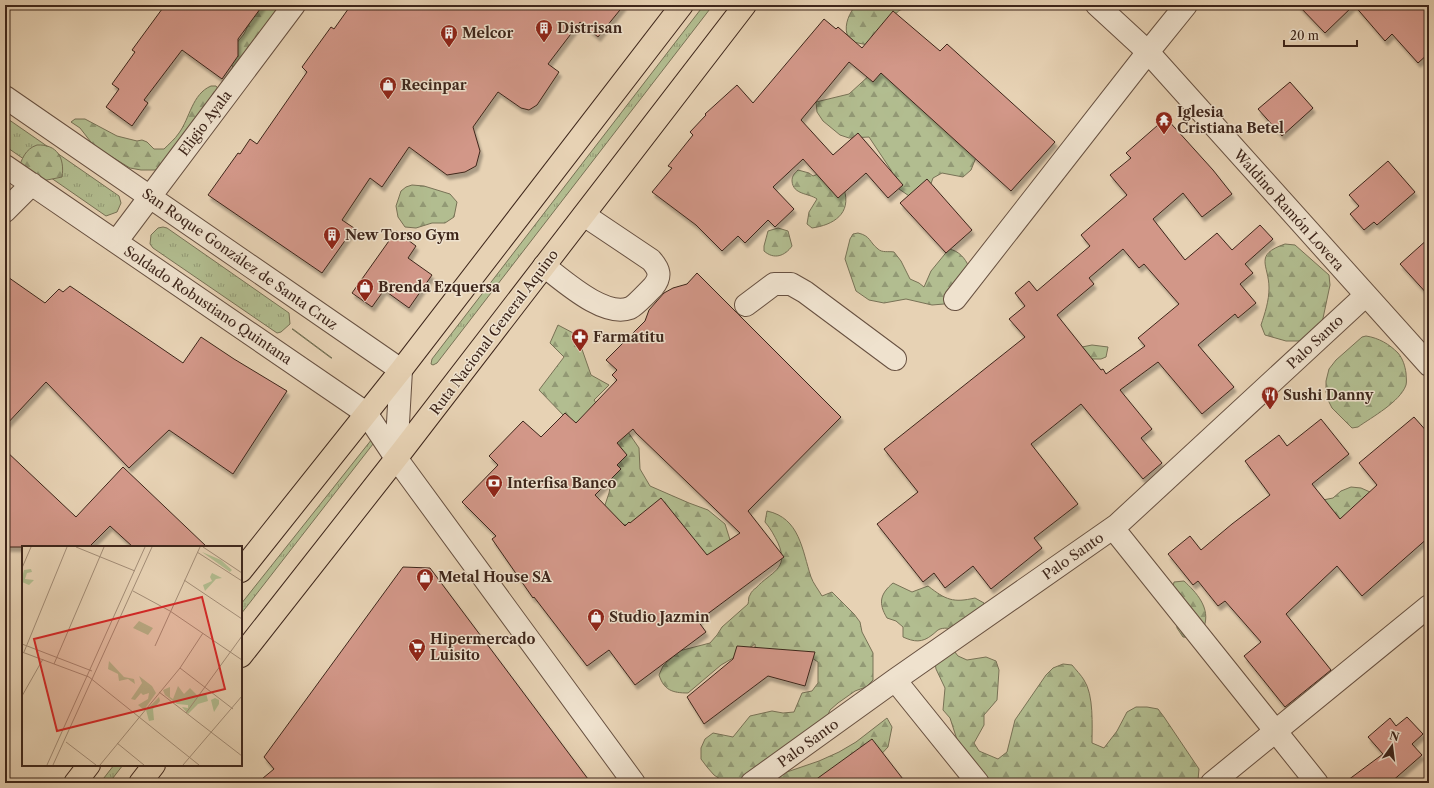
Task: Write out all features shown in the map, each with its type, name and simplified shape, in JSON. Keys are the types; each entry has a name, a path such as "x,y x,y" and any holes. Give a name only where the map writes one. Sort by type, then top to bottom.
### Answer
{"highway":[{"path":"242,569 401,370 682,5"},
{"name":"Ruta Nacional General Aquino","path":"242,655 396,458 745,5"},
{"path":"75,783 88,766"},
{"path":"140,783 153,766"}],"street":[{"name":"Eligio Ayala","path":"116,242 294,5"},
{"name":"Waldino Ramón Lovera","path":"1097,5 1148,52 1429,365"},
{"path":"955,299 1186,5"},
{"name":"San Roque González de Santa Cruz","path":"5,97 401,370"},
{"name":"Soldado Robustiano Quintana","path":"5,166 366,413 396,458 634,783"},
{"path":"5,211 32,184"},
{"path":"544,266 592,301 603,306 616,309 631,308 654,286 659,275 657,267 651,260 584,215"},
{"path":"746,306 774,284 791,284 805,292 895,359"},
{"name":"Palo Santo","path":"752,783 894,680 1113,528 1366,295"},
{"path":"396,458 401,370"},
{"path":"1113,528 1317,783"},
{"path":"1212,783 1429,606"},
{"path":"894,680 978,783"}],"green space":[{"path":"255,5 296,5 235,70 229,61 235,45 244,34 249,24"},
{"path":"704,5 713,5 437,363 433,365 431,364 432,359"},
{"path":"856,5 934,5 920,9 904,9 897,12 873,46 853,42 847,34 846,26 848,18"},
{"path":"881,69 979,150 971,170 963,177 942,173 933,178 926,197 915,200 899,189 891,170 869,137 849,138 840,135 823,121 817,112 816,102 849,94 872,73"},
{"path":"211,86 216,86 220,91 163,170 141,170 130,168 94,146 80,128 71,122 75,119 85,119 117,136 137,141 142,140 147,142 154,149 164,149 183,127 195,100"},
{"path":"5,117 119,196 121,203 117,212 106,216 5,146"},
{"path":"37,145 50,147 58,154 61,158 63,170 62,177 32,183 18,170 27,152"},
{"path":"798,170 809,173 813,176 818,174 844,189 846,198 845,205 843,212 839,217 827,224 812,228 807,224 809,212 817,199 798,191 793,186 792,179"},
{"path":"412,185 424,186 450,194 457,202 454,217 445,223 432,223 416,228 405,227 398,217 396,206 401,191"},
{"path":"158,228 167,228 289,313 290,324 281,332 277,333 153,248 150,244 151,235"},
{"path":"778,228 788,231 792,246 783,254 775,256 764,251 764,246 768,231"},
{"path":"858,233 868,238 880,250 894,252 901,261 910,279 924,287 931,271 949,249 959,253 969,267 954,299 944,304 932,305 906,299 884,303 869,300 856,291 845,259 850,239 853,234"},
{"path":"1285,244 1295,245 1329,275 1330,285 1322,323 1308,339 1298,341 1286,341 1265,335 1261,325 1269,293 1265,262 1266,257 1269,252"},
{"path":"558,325 577,335 591,375 609,385 594,400 612,427 628,432 639,448 640,469 650,486 708,510 725,524 731,543 700,561 636,525 617,524 603,511 609,493 613,473 567,419 539,390 564,357 550,343"},
{"path":"293,329 332,358 331,358"},
{"path":"1366,336 1384,342 1398,353 1406,373 1406,385 1403,391 1392,403 1358,427 1352,428 1332,408 1326,392 1326,381 1329,369 1336,360 1362,337"},
{"path":"1092,345 1108,347 1106,357 1101,359 1091,359 1082,347"},
{"path":"372,439 374,442 373,444 242,613 242,603"},
{"path":"1351,487 1361,488 1370,492 1336,525 1323,500 1333,498 1341,491"},
{"path":"767,511 787,520 793,528 802,546 812,579 822,596 832,592 860,622 862,632 873,653 873,680 866,687 855,691 838,703 830,710 822,729 755,783 726,783 714,775 701,759 701,748 705,739 713,733 733,737 750,716 772,711 783,713 794,712 802,693 812,691 818,683 818,662 809,656 755,654 755,644 721,665 688,693 669,690 663,684 659,675 663,666 679,651 710,643 722,627 748,604 749,597 753,591 777,570 782,559 781,552 778,543 765,522"},
{"path":"1184,581 1197,595 1206,613 1206,620 1202,633 1194,638 1183,637 1177,628 1176,617 1170,602 1174,582"},
{"path":"893,583 912,592 928,586 950,599 961,600 975,598 984,603 981,612 959,630 942,628 928,638 918,641 911,640 903,637 903,627 896,621 887,618 882,608 883,595"},
{"path":"951,647 958,656 967,660 986,657 996,661 999,670 997,700 984,715 984,725 974,743 979,751 998,759 1007,752 1015,720 1046,675 1053,668 1063,664 1072,665 1080,674 1087,686 1092,711 1092,743 1104,748 1117,731 1127,712 1136,707 1158,709 1199,769 1198,780 1195,783 991,783 979,770 963,758 950,718 943,710 945,688 936,669 933,649"},
{"path":"887,718 892,727 888,747 874,762 840,783 771,783 781,774 819,761 839,752 856,742"},
{"path":"113,766 122,766 109,783 100,783"},
{"path":"1250,779 1260,779 1272,783 1247,783"}],"building":[{"path":"165,5 263,5 238,39 238,56 222,79 182,50 144,100 148,103 132,126 106,107 119,89 112,84 135,52 132,50"},
{"path":"351,5 624,5 598,37 580,22 548,64 559,72 537,105 529,110 521,108 498,92 473,127 480,151 476,166 465,172 447,175 409,147 382,187 370,178 342,220 354,228 322,273 208,195 250,139 257,144 307,72 302,67 331,27 334,29"},
{"path":"1298,5 1354,5 1325,33"},
{"path":"1354,5 1429,5 1429,53 1418,63 1392,34 1385,41"},
{"path":"893,11 940,51 947,44 1055,142 1011,191 881,73 873,82 849,62 801,120 833,155 858,133 903,185 888,198 866,173 838,198 803,159 773,187 794,209 775,227 768,220 745,243 738,236 722,251 696,225 652,192 672,168 668,166 693,135 690,132 706,115 705,114 737,85 753,103 824,19 836,29 838,27 862,48"},
{"path":"1290,82 1313,108 1282,136 1258,109"},
{"path":"1166,118 1213,170 1232,194 1202,217 1183,193 1153,219 1185,260 1217,233 1232,250 1260,225 1273,239 1245,264 1253,273 1240,284 1256,303 1238,318 1235,314 1198,345 1234,387 1202,414 1158,362 1120,390 1152,429 1141,438 1162,463 1143,479 1081,404 1031,444 1078,504 1034,538 1042,548 991,589 973,566 945,588 934,573 923,582 877,524 918,492 884,449 1025,337 1009,319 1025,306 1015,293 1029,281 1037,291 1090,246 1081,235 1127,195 1110,175 1131,158 1126,153","holes":["1123,249 1139,268 1144,264 1179,304 1138,338 1145,346 1106,374 1103,369 1101,370 1057,315 1094,284 1089,278"]},
{"path":"1388,161 1415,192 1377,225 1374,222 1364,230 1350,214 1359,206 1349,195"},
{"path":"927,179 972,230 946,253 900,203"},
{"path":"396,231 416,246 408,258 432,275 409,308 384,290 372,307 352,293"},
{"path":"1429,238 1429,296 1400,264"},
{"path":"697,273 841,417 748,511 784,557 698,621 706,632 635,685 609,650 587,666 534,597 533,598 492,539 496,536 462,502 498,465 489,456 523,421 541,437 565,413 576,423 617,380 612,375 617,370 606,360 645,321 649,310 664,293 673,288 687,284","holes":["633,429 740,533 707,555 661,498 625,526 595,495 621,469 617,465 627,455 617,443"]},
{"path":"5,275 45,303 59,289 63,292 70,286 183,363 201,337 287,391 233,474 169,430 129,468 46,382 5,426"},
{"path":"1414,417 1429,434 1429,537 1362,596 1337,566 1286,614 1331,670 1285,707 1244,656 1261,642 1225,601 1218,606 1198,581 1193,585 1168,554 1190,536 1201,550 1270,495 1245,461 1279,435 1287,446 1321,419 1349,454 1312,484 1340,519 1377,485 1359,463"},
{"path":"5,450 76,517 123,467 206,546 132,546 110,526 90,546 5,547"},
{"name":"Hipermercado Luisito","path":"403,567 430,568 591,783 257,783 274,769 264,757"},
{"path":"737,646 815,652 805,686 768,676 704,724 687,697 733,659"},
{"path":"1407,717 1423,734 1412,744 1422,755 1390,783 1344,783 1383,754 1368,737 1390,718 1396,726"},
{"path":"872,739 906,783 811,783"}],"place":[{"name":"Distrisan","path":"544,43"},
{"name":"Melcor","path":"449,48"},
{"name":"Recinpar","path":"388,100"},
{"name":"Iglesia Cristiana Betel","path":"1164,135"},
{"name":"New Torso Gym","path":"332,250"},
{"name":"Brenda Ezquersa","path":"365,302"},
{"name":"Farmatitu","path":"580,352"},
{"name":"Sushi Danny","path":"1270,410"},
{"name":"Interfisa Banco","path":"494,498"},
{"name":"Metal House SA","path":"425,592"},
{"name":"Studio Jazmin","path":"596,632"},
{"name":"Hipermercado Luisito","path":"417,662"}]}
